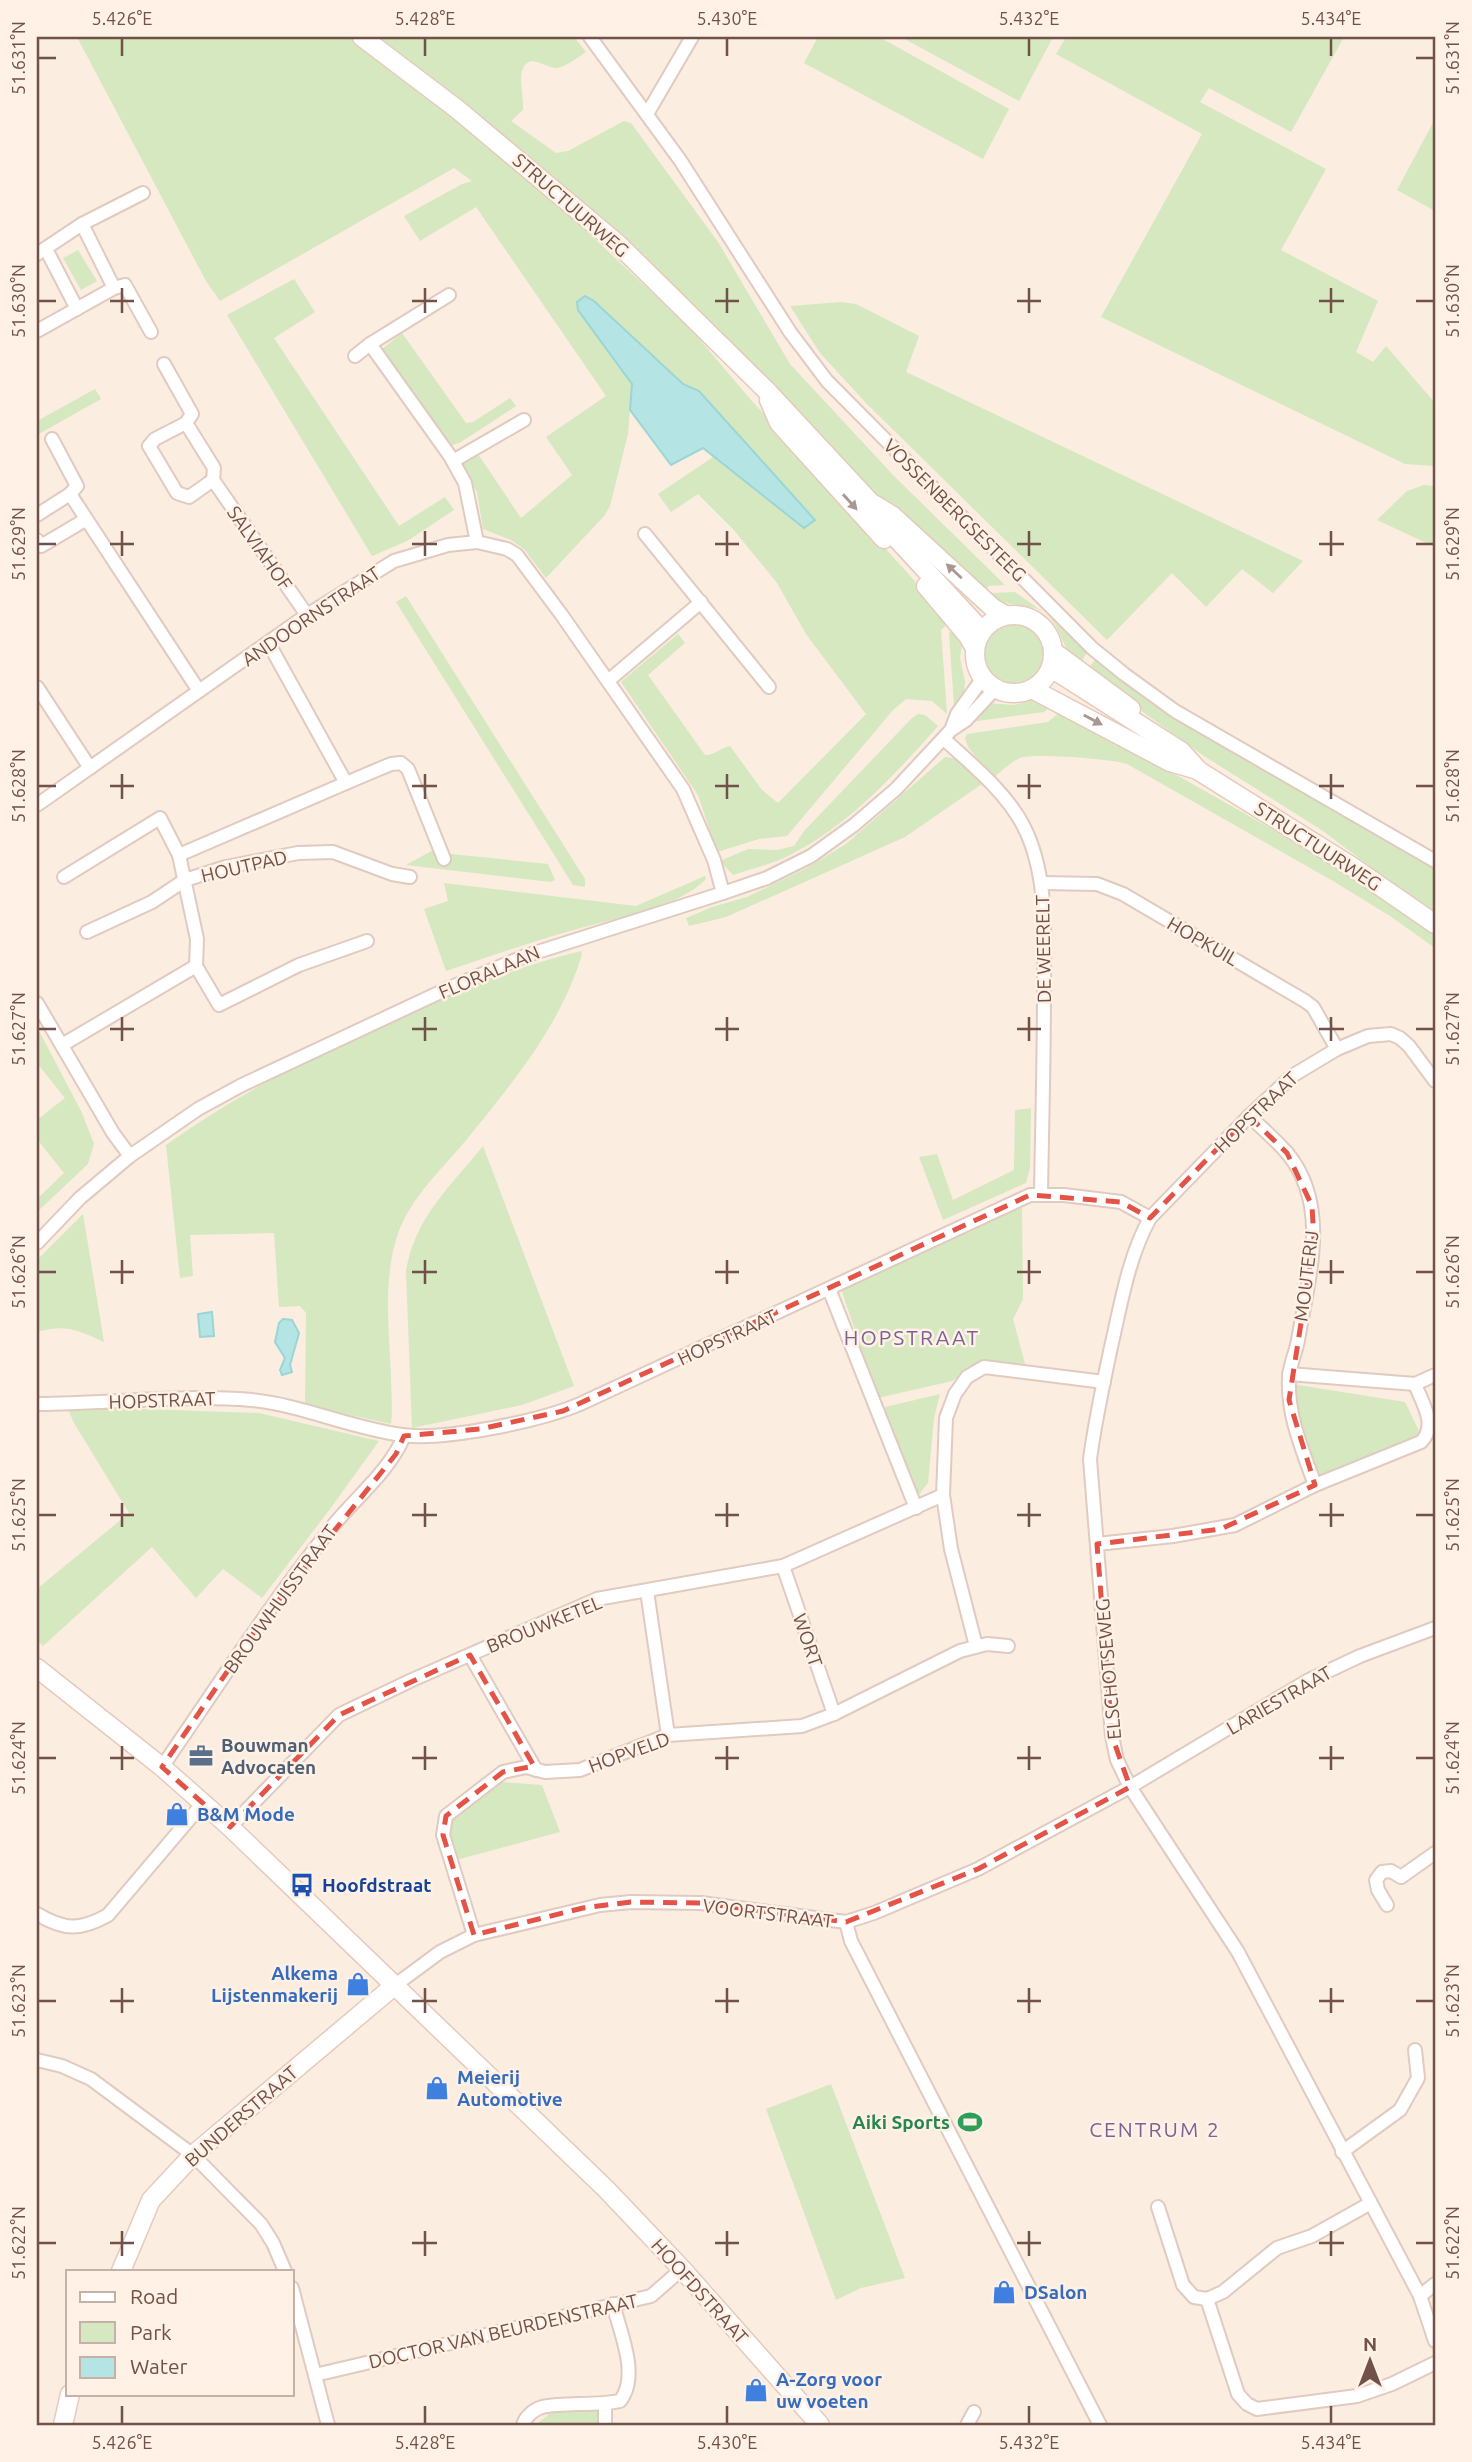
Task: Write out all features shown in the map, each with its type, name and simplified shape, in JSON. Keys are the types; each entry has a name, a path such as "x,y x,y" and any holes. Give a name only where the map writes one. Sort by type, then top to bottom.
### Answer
{"main road":[{"name":"STRUCTUURWEG","path":"362,37 457,109 619,245 765,390 872,504 884,525 978,639"},
{"name":"STRUCTUURWEG","path":"765,390 779,423 934,595 978,639"},
{"name":"STRUCTUURWEG","path":"872,504 893,516 993,608 1005,615"},
{"path":"1005,615 1026,616 1038,622 1047,633 1052,660 1047,676 1032,689 1014,693 989,683 976,663 978,639 995,620 1005,615"},
{"name":"STRUCTUURWEG","path":"1052,660 1185,745 1199,771"},
{"name":"STRUCTUURWEG","path":"1032,689 1170,762 1199,771 1351,866 1435,924"},
{"name":"HOOFDSTRAAT","path":"37,1668 162,1768 230,1827 606,2189 682,2269 820,2425"},
{"name":"BUNDERSTRAAT","path":"121,2270 151,2200 193,2155 394,1986"},
{"path":"63,2425 70,2396"}],"street":[{"name":"VOSSENBERGSESTEEG","path":"590,37 680,160 790,332 827,381 1091,648 1175,711 1435,861"},
{"path":"647,114 692,37"},
{"path":"77,309 41,252 82,224 143,193"},
{"path":"82,224 114,288"},
{"path":"37,331 114,288 125,285 151,332"},
{"path":"355,356 449,295"},
{"path":"370,344 453,461 465,483 477,542"},
{"name":"SALVIAHOF","path":"164,364 192,414 186,423 214,468 213,480 307,615"},
{"path":"453,461 524,420"},
{"path":"186,423 155,439 149,446 177,492 189,497 213,480"},
{"path":"37,515 70,495 77,486 52,439"},
{"path":"70,495 199,691"},
{"path":"37,540 41,546 86,520"},
{"path":"645,534 769,687"},
{"name":"ANDOORNSTRAAT","path":"37,805 270,644 307,615 394,561 448,545 477,542 495,545 517,555 608,681 683,789 714,860 723,893"},
{"path":"608,681 701,602"},
{"path":"270,644 346,783"},
{"name":"FLORALAAN","path":"37,1242 80,1198 130,1156 198,1109 240,1086 458,984 525,956 766,878 811,856 854,825 896,789 947,734 957,714 989,683"},
{"path":"37,687 90,768"},
{"name":"DE WEERELT","path":"947,734 1014,810 1030,839 1042,883 1044,1038 1041,1194"},
{"path":"179,855 391,764 401,763 408,769 444,859"},
{"path":"64,877 160,818 179,855 197,939 196,966 219,1005 299,965 367,941"},
{"name":"HOUTPAD","path":"87,932 152,902 185,880 226,867 298,853 320,851 344,855 393,874 410,877"},
{"name":"HOPKUIL","path":"1042,883 1097,884 1123,894 1306,1001 1313,1007 1338,1049"},
{"path":"62,1045 196,966"},
{"path":"37,1003 113,1133 130,1156"},
{"name":"HOPSTRAAT","path":"37,1404 222,1398 255,1401 404,1436 429,1436 480,1429 563,1411 830,1289 1020,1198 1041,1194 1121,1202 1150,1218 1249,1116 1301,1069 1368,1036 1391,1034 1400,1038 1435,1081"},
{"name":"MOUTERIJ","path":"1249,1116 1287,1153 1300,1175 1312,1206 1314,1240 1297,1345 1289,1374 1289,1400 1294,1427 1315,1485"},
{"name":"ELSCHOTSEWEG","path":"1150,1218 1140,1237 1124,1291 1090,1459 1112,1736 1117,1760 1130,1787 1238,1952 1420,2296 1435,2341"},
{"path":"830,1289 916,1508"},
{"path":"976,1646 951,1549 943,1496 946,1418 955,1394 967,1377 984,1367 1104,1382"},
{"path":"1289,1374 1415,1384 1435,1375"},
{"path":"1097,1544 1221,1528 1248,1520 1315,1485 1421,1442 1428,1435 1430,1423 1415,1384"},
{"name":"BROUWHUISSTRAAT","path":"162,1768 261,1622 332,1527 396,1454 404,1436"},
{"name":"BROUWKETEL","path":"230,1827 339,1715 597,1600 783,1566 943,1496"},
{"name":"WORT","path":"783,1566 834,1714"},
{"path":"647,1591 668,1735"},
{"name":"LARIESTRAAT","path":"1130,1787 1307,1681 1360,1656 1435,1628"},
{"name":"HOPVELD","path":"474,1935 443,1836 446,1816 503,1772 526,1768 545,1772 580,1770 668,1735 802,1726 834,1714 960,1651 987,1644 1008,1646"},
{"path":"470,1655 536,1770"},
{"name":"VOORTSTRAAT","path":"394,1986 440,1952 474,1935 583,1908 631,1902 701,1903 846,1922 874,1913 978,1868 1130,1787"},
{"path":"37,1914 54,1924 74,1927 92,1924 108,1915 203,1803"},
{"path":"1387,1905 1378,1890 1376,1880 1382,1872 1391,1871 1401,1877 1435,1853"},
{"path":"846,1922 851,1941 1100,2425"},
{"path":"1342,2152 1400,2110 1418,2078 1415,2050"},
{"path":"37,2060 62,2066 91,2079 193,2155 261,2224 285,2270"},
{"path":"1158,2207 1183,2285 1194,2297 1208,2299 1223,2292 1277,2248 1312,2236 1369,2204"},
{"name":"DOCTOR VAN BEURDENSTRAAT","path":"315,2375 651,2296 682,2269"},
{"path":"1420,2296 1435,2284"},
{"path":"294,2296 328,2425"},
{"path":"1208,2299 1238,2394 1247,2404 1257,2409 1357,2396 1392,2384 1435,2363"},
{"path":"523,2425 530,2413 542,2407 606,2404 620,2401 626,2393 628,2374 613,2304"},
{"path":"606,2404 606,2425"},
{"path":"967,2425 974,2412"}],"highlighted area":[{"path":"1249,1116 1287,1153 1312,1206 1314,1240 1289,1400 1315,1485 1221,1529 1097,1544 1112,1736 1130,1787 978,1869 846,1922 701,1903 631,1902 583,1908 474,1935 443,1835 446,1816 503,1772 534,1766 470,1655 339,1715 230,1827 162,1767 261,1622 396,1454 404,1436 480,1429 563,1411 1030,1195 1121,1202 1150,1218"}],"green space":[{"path":"77,37 353,37 526,175 689,327 751,400 951,621 941,630 947,714 932,701 906,699 893,710 787,836 759,839 717,852 698,795 621,682 678,634 685,643 648,675 705,755 730,746 762,790 778,803 866,714 806,634 777,583 733,529 698,494 671,512 658,494 713,457 804,528 699,391 683,384 594,301 578,310 632,384 628,434 610,506 604,516 546,578 524,549 511,540 483,529 477,492 460,461 476,451 521,518 572,475 546,437 606,396 476,207 420,241 404,216 472,181 454,168 220,301 206,281"},
{"path":"376,37 574,37 586,52 568,64 556,68 533,61 525,65 521,75 523,110 511,121 556,153 568,151 624,121 631,123 718,242 790,364 894,476 1005,585 989,586 983,592 880,501 596,215 491,125"},
{"path":"818,37 879,37 1009,109 983,159 804,63"},
{"path":"901,37 1053,37 1019,101"},
{"path":"1066,37 1344,37 1291,132 1209,88 1200,102 1326,169 1281,250 1378,301 1356,352 1373,362 1386,346 1435,403 1435,466 1405,464 1101,317 1202,134 1056,54"},
{"path":"1435,119 1435,211 1397,190"},
{"path":"78,250 97,281 81,290 63,258"},
{"path":"294,279 315,312 274,338 399,526 445,497 454,510 407,541 372,556 227,315"},
{"path":"841,302 856,304 919,336 906,372 1303,561 1273,593 1242,569 1206,607 1172,573 1107,640 866,403 820,353 790,306"},
{"path":"402,333 466,423 473,422 510,398 516,406 461,442 453,445 448,443 381,350"},
{"path":"95,389 101,399 37,435 37,421"},
{"path":"1424,485 1435,486 1435,547 1377,520 1407,491"},
{"path":"1015,592 1046,614 1033,607 988,597 992,593"},
{"path":"406,596 585,879 585,887 573,885 396,602"},
{"path":"1046,614 1087,653 1079,665 1069,654 1056,626"},
{"path":"1014,625 1030,630 1038,638 1043,654 1038,670 1030,678 1014,683 998,678 990,670 985,654 990,638 998,630"},
{"path":"955,628 963,638 960,658 965,682 964,691 954,705 949,633"},
{"path":"1096,659 1219,743 1435,867 1435,911 1323,831 1204,756 1086,671"},
{"path":"1034,700 1054,703 1044,712 970,722 987,703 1014,705"},
{"path":"1062,710 1345,873 1435,934 1435,948 1333,881 1127,764 1073,757 1028,757 1016,760 993,778 968,747 965,738 967,734 1048,722"},
{"path":"918,714 925,715 938,726 886,782 828,832 784,858 733,875 720,861 748,849 777,850 794,846 804,831"},
{"path":"945,757 958,759 982,784 905,837 726,917 689,926 686,918 747,897 805,869 846,844"},
{"path":"435,849 441,853 548,864 555,880 551,882 406,865"},
{"path":"705,876 706,879 694,889 662,905 539,940 446,971 424,909 448,901 444,883 636,906"},
{"path":"581,951 573,980 562,1004 534,1052 484,1118 422,1192 400,1228 394,1246 389,1282 391,1424 305,1405 306,1313 300,1306 279,1307 274,1233 190,1235 193,1276 180,1278 166,1145 240,1097 344,1043 474,986"},
{"path":"37,1027 82,1113 94,1144 88,1164 37,1212 37,1199 64,1173 37,1139 37,1120 65,1098 37,1063"},
{"path":"1031,1108 1030,1168 1026,1183 943,1220 919,1157 937,1154 953,1200 1014,1170 1015,1110"},
{"path":"483,1146 574,1386 522,1405 412,1428 406,1271 417,1234 426,1219"},
{"path":"1022,1208 1023,1299 1013,1319 1025,1364 991,1365 967,1372 952,1381 878,1398 841,1289"},
{"path":"83,1214 104,1342 64,1328 37,1332 37,1260"},
{"path":"1292,1384 1405,1402 1419,1431 1418,1437 1321,1482 1295,1432"},
{"path":"940,1394 934,1418 928,1483 916,1498 877,1409"},
{"path":"68,1409 259,1413 379,1441 262,1598 223,1569 196,1598 152,1547 43,1646 37,1640 37,1589 129,1513"},
{"path":"503,1782 542,1785 560,1832 456,1860 447,1828 454,1817"},
{"path":"831,2084 905,2278 861,2288 836,2300 766,2109"},
{"path":"598,2410 599,2425 535,2425 551,2413"}],"water":[{"path":"585,296 594,301 683,384 699,391 815,520 804,528 703,448 671,465 630,410 632,384 578,310 577,302"},
{"path":"212,1312 214,1336 200,1337 198,1314"},
{"path":"283,1319 292,1320 299,1333 290,1365 292,1372 282,1375 280,1370 285,1358 275,1342 279,1323"}],"place":[{"name":"Bouwman Advocaten","path":"201,1756"},
{"name":"B&M Mode","path":"177,1814"},
{"name":"Hoofdstraat","path":"302,1885"},
{"name":"Alkema Lijstenmakerij","path":"358,1984"},
{"name":"Meierij Automotive","path":"437,2088"},
{"name":"Aiki Sports","path":"970,2122"},
{"name":"DSalon","path":"1004,2292"},
{"name":"A-Zorg voor uw voeten","path":"756,2390"}],"district":[{"name":"HOPSTRAAT","path":"912,1337"},
{"name":"CENTRUM 2","path":"1155,2129"}]}
